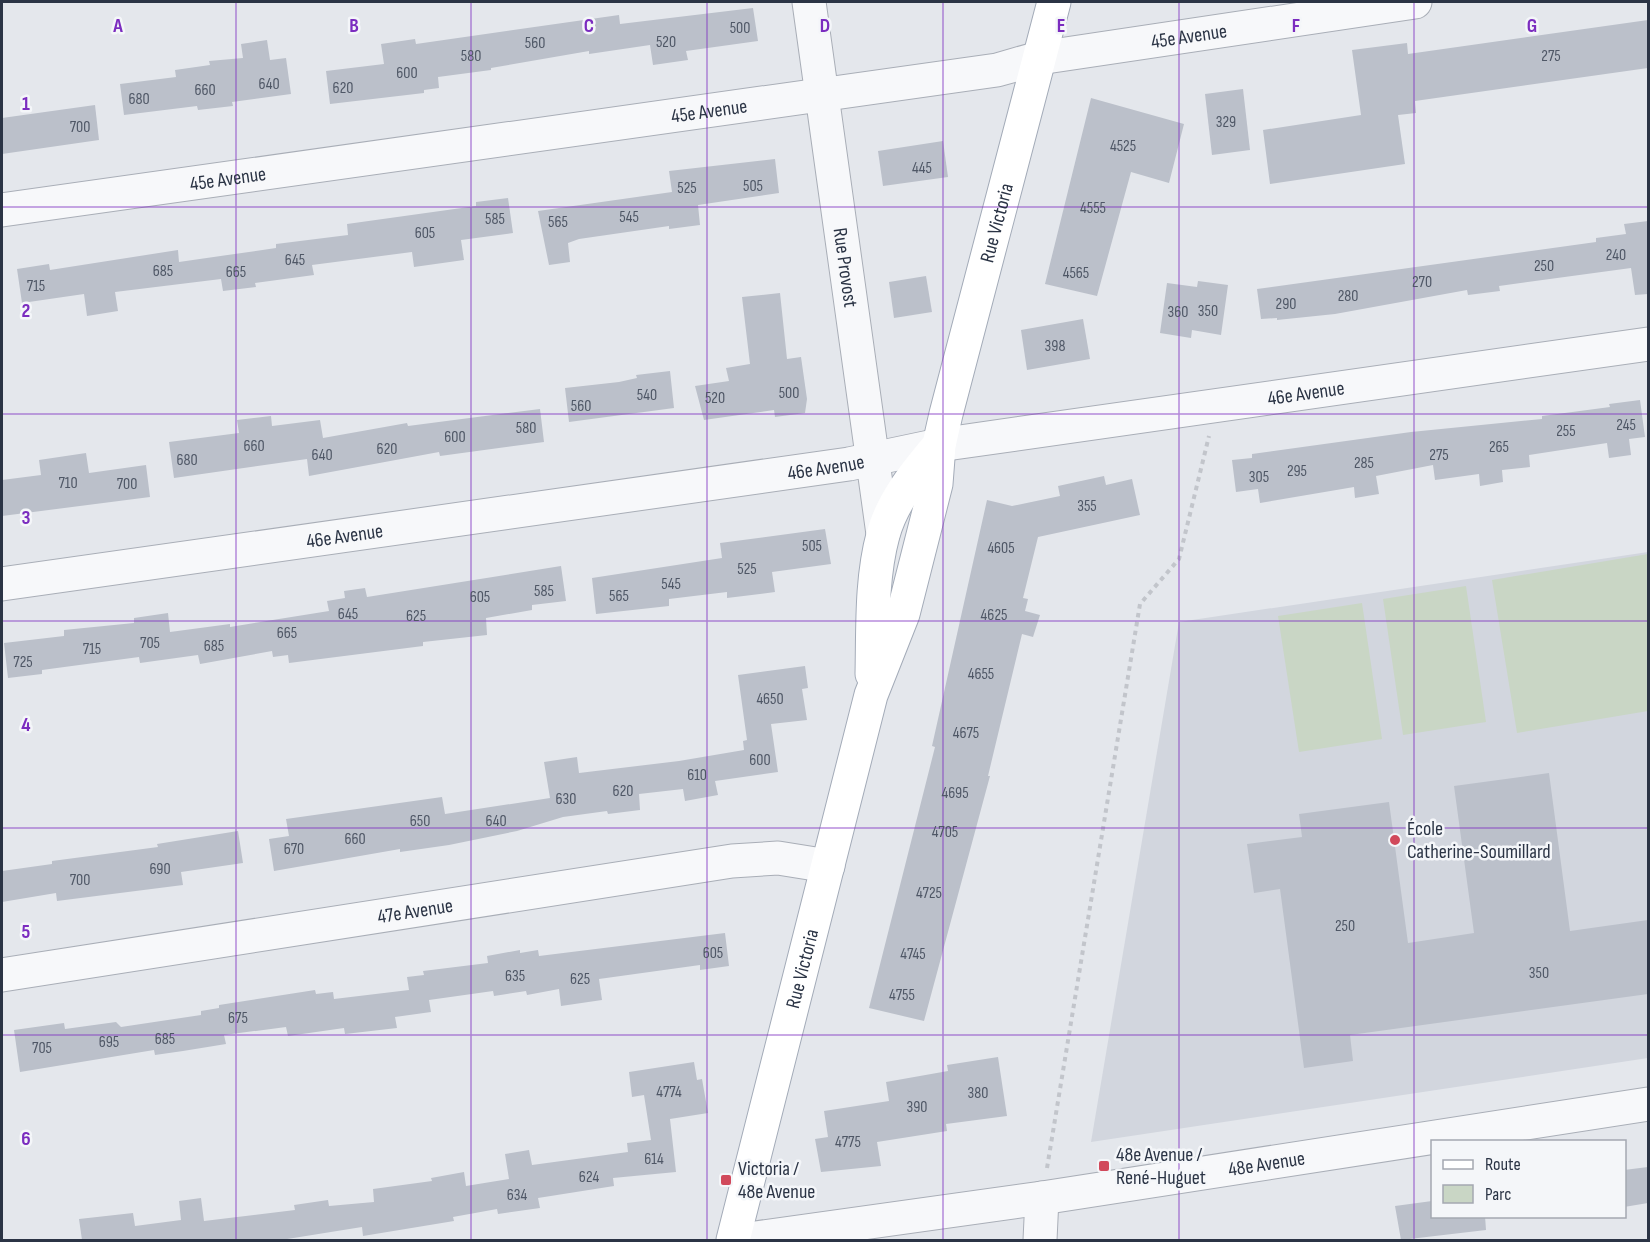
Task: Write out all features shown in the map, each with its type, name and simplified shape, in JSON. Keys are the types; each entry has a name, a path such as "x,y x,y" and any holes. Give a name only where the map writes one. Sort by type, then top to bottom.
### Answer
{"main road":[{"name":"Rue Victoria","path":"734,1240 871,695 903,614 936,484 939,445 1054,2"},
{"name":"Rue Victoria","path":"871,695 873,609 883,534 912,478 939,445"}],"street":[{"name":"Rue Provost","path":"809,2 883,534"},
{"name":"45e Avenue","path":"2,210 998,70 1039,58 1415,2"},
{"name":"46e Avenue","path":"2,584 872,459 939,445 1648,344"},
{"name":"47e Avenue","path":"2,975 732,861 778,858 828,866"},
{"name":"48e Avenue","path":"741,1240 1044,1185 1648,1104"},
{"path":"1040,1240 1044,1185"}],"path":[{"path":"1044,1185 1140,604 1179,559 1216,407"}],"shaded area":[{"name":"École Catherine-Soumillard","path":"1648,552 1648,1058 1091,1142 1179,622"}],"green space":[{"path":"1648,554 1648,711 1517,733 1492,580"},
{"path":"1466,586 1486,722 1403,735 1383,599"},
{"path":"1362,603 1382,739 1299,752 1278,616"}],"building":[{"path":"753,8 758,41 686,51 688,60 653,65 650,45 589,54 589,51 491,68 491,70 438,77 439,88 424,90 424,93 330,104 326,71 384,64 381,44 415,39 416,44 619,15 620,24"},
{"path":"1648,20 1648,68 1415,101 1416,113 1398,115 1405,164 1270,184 1263,130 1361,115 1352,50 1407,43 1408,54"},
{"path":"267,40 270,60 286,58 291,94 232,102 233,106 198,110 197,106 124,115 120,84 176,77 175,70 210,65 209,61 243,58 241,44"},
{"path":"1243,89 1250,150 1212,155 1205,94"},
{"path":"1091,98 1184,124 1169,183 1131,172 1097,296 1045,284"},
{"path":"95,105 99,140 2,154 2,118"},
{"path":"943,141 948,177 883,186 878,151"},
{"path":"775,159 779,193 698,205 700,225 669,229 669,226 579,239 568,243 570,262 549,265 538,211 672,192 669,171"},
{"path":"508,198 513,233 461,240 464,260 414,267 412,252 312,265 314,275 255,283 256,287 223,291 221,279 115,292 118,311 87,316 84,294 22,303 17,269 49,264 50,270 178,250 179,262 276,248 276,244 348,235 347,224 476,206 476,202"},
{"path":"1648,221 1648,294 1635,295 1631,268 1499,286 1500,291 1468,295 1467,290 1335,314 1277,320 1277,318 1261,319 1257,289 1596,242 1596,238 1626,234 1624,224"},
{"path":"926,276 932,312 894,318 889,282"},
{"path":"1198,281 1228,285 1221,335 1192,330 1191,338 1160,333 1167,283 1197,287"},
{"path":"780,293 787,359 801,357 807,399 805,413 775,417 774,410 704,420 695,386 729,381 726,368 750,364 742,297"},
{"path":"1083,319 1090,359 1027,370 1021,330"},
{"path":"670,371 674,408 569,422 565,388 619,382 637,378 636,375"},
{"path":"1640,400 1645,437 1629,439 1631,455 1609,458 1607,443 1529,455 1530,467 1502,470 1503,482 1480,486 1479,474 1435,480 1433,465 1376,476 1379,494 1355,498 1354,487 1260,503 1258,489 1236,492 1232,460 1252,458 1252,454 1411,432 1542,419 1542,416 1610,407 1609,404"},
{"path":"540,409 544,442 440,456 439,452 309,476 307,459 174,478 169,442 239,433 237,420 271,416 272,426 320,420 323,438 407,423 408,426"},
{"path":"86,453 89,473 146,465 150,497 2,516 2,480 41,475 39,460"},
{"path":"1104,476 1106,485 1132,479 1140,515 1038,537 1023,598 1028,599 1025,611 1040,615 1033,637 1022,634 988,776 990,776 924,1021 869,1008 935,747 932,746 987,500 1012,506 1060,496 1058,486"},
{"path":"825,529 831,564 772,572 775,592 727,598 727,592 669,599 669,606 596,614 592,578 722,558 720,543"},
{"path":"561,566 566,601 532,605 532,610 486,618 487,635 423,642 423,646 289,663 288,655 273,657 272,651 200,664 198,655 140,663 139,657 42,670 42,674 8,678 4,643 64,636 64,630 134,623 134,618 168,613 170,632 230,624 230,627 329,611 327,601 345,598 344,591 365,588 367,597"},
{"path":"805,666 808,688 802,689 807,720 771,724 778,772 715,781 718,795 685,801 683,789 639,794 640,810 608,814 607,811 563,817 517,831 449,845 400,852 400,849 274,871 269,839 289,836 286,819 442,797 445,814 550,798 544,762 577,757 579,773 679,761 744,750 743,741 747,740 738,675"},
{"path":"1549,773 1570,931 1648,920 1648,994 1350,1035 1353,1061 1304,1068 1280,889 1254,893 1247,844 1302,837 1299,814 1389,802 1408,943 1474,933 1454,786"},
{"path":"238,831 243,863 181,872 183,885 57,901 56,893 2,902 2,871 52,864 52,861 158,847 157,844"},
{"path":"725,933 729,966 700,970 700,965 599,979 602,1000 561,1006 559,989 527,995 526,991 494,996 493,991 429,1000 431,1012 395,1017 397,1028 345,1034 344,1028 288,1036 286,1027 224,1035 226,1044 155,1055 154,1050 20,1072 14,1030 64,1023 65,1029 116,1022 121,1027 201,1015 201,1011 219,1008 219,1005 315,990 316,994 333,992 334,999 409,990 407,977 424,975 423,971 488,963 487,956 520,950 520,953 538,950 539,956"},
{"path":"998,1057 1007,1116 946,1124 947,1131 877,1142 881,1166 821,1172 815,1139 828,1137 824,1111 889,1101 886,1082 948,1071 947,1065"},
{"path":"694,1062 697,1080 702,1079 708,1113 670,1119 676,1172 613,1178 614,1186 538,1198 540,1208 498,1214 497,1209 453,1217 454,1221 363,1236 362,1227 281,1240 82,1240 79,1219 133,1213 135,1226 181,1220 179,1201 201,1198 204,1221 295,1210 294,1205 328,1200 329,1206 374,1202 373,1189 432,1181 431,1178 464,1172 466,1186 509,1179 505,1154 529,1150 532,1165 628,1152 627,1143 651,1140 644,1095 632,1097 629,1072"},
{"path":"1648,1167 1648,1203 1626,1207 1626,1170"},
{"path":"1431,1201 1431,1218 1485,1218 1486,1230 1401,1240 1395,1206"}],"place":[{"name":"École Catherine-Soumillard","path":"1395,840"},
{"name":"48e Avenue / René-Huguet","path":"1104,1166"},
{"name":"Victoria / 48e Avenue","path":"726,1180"}]}
